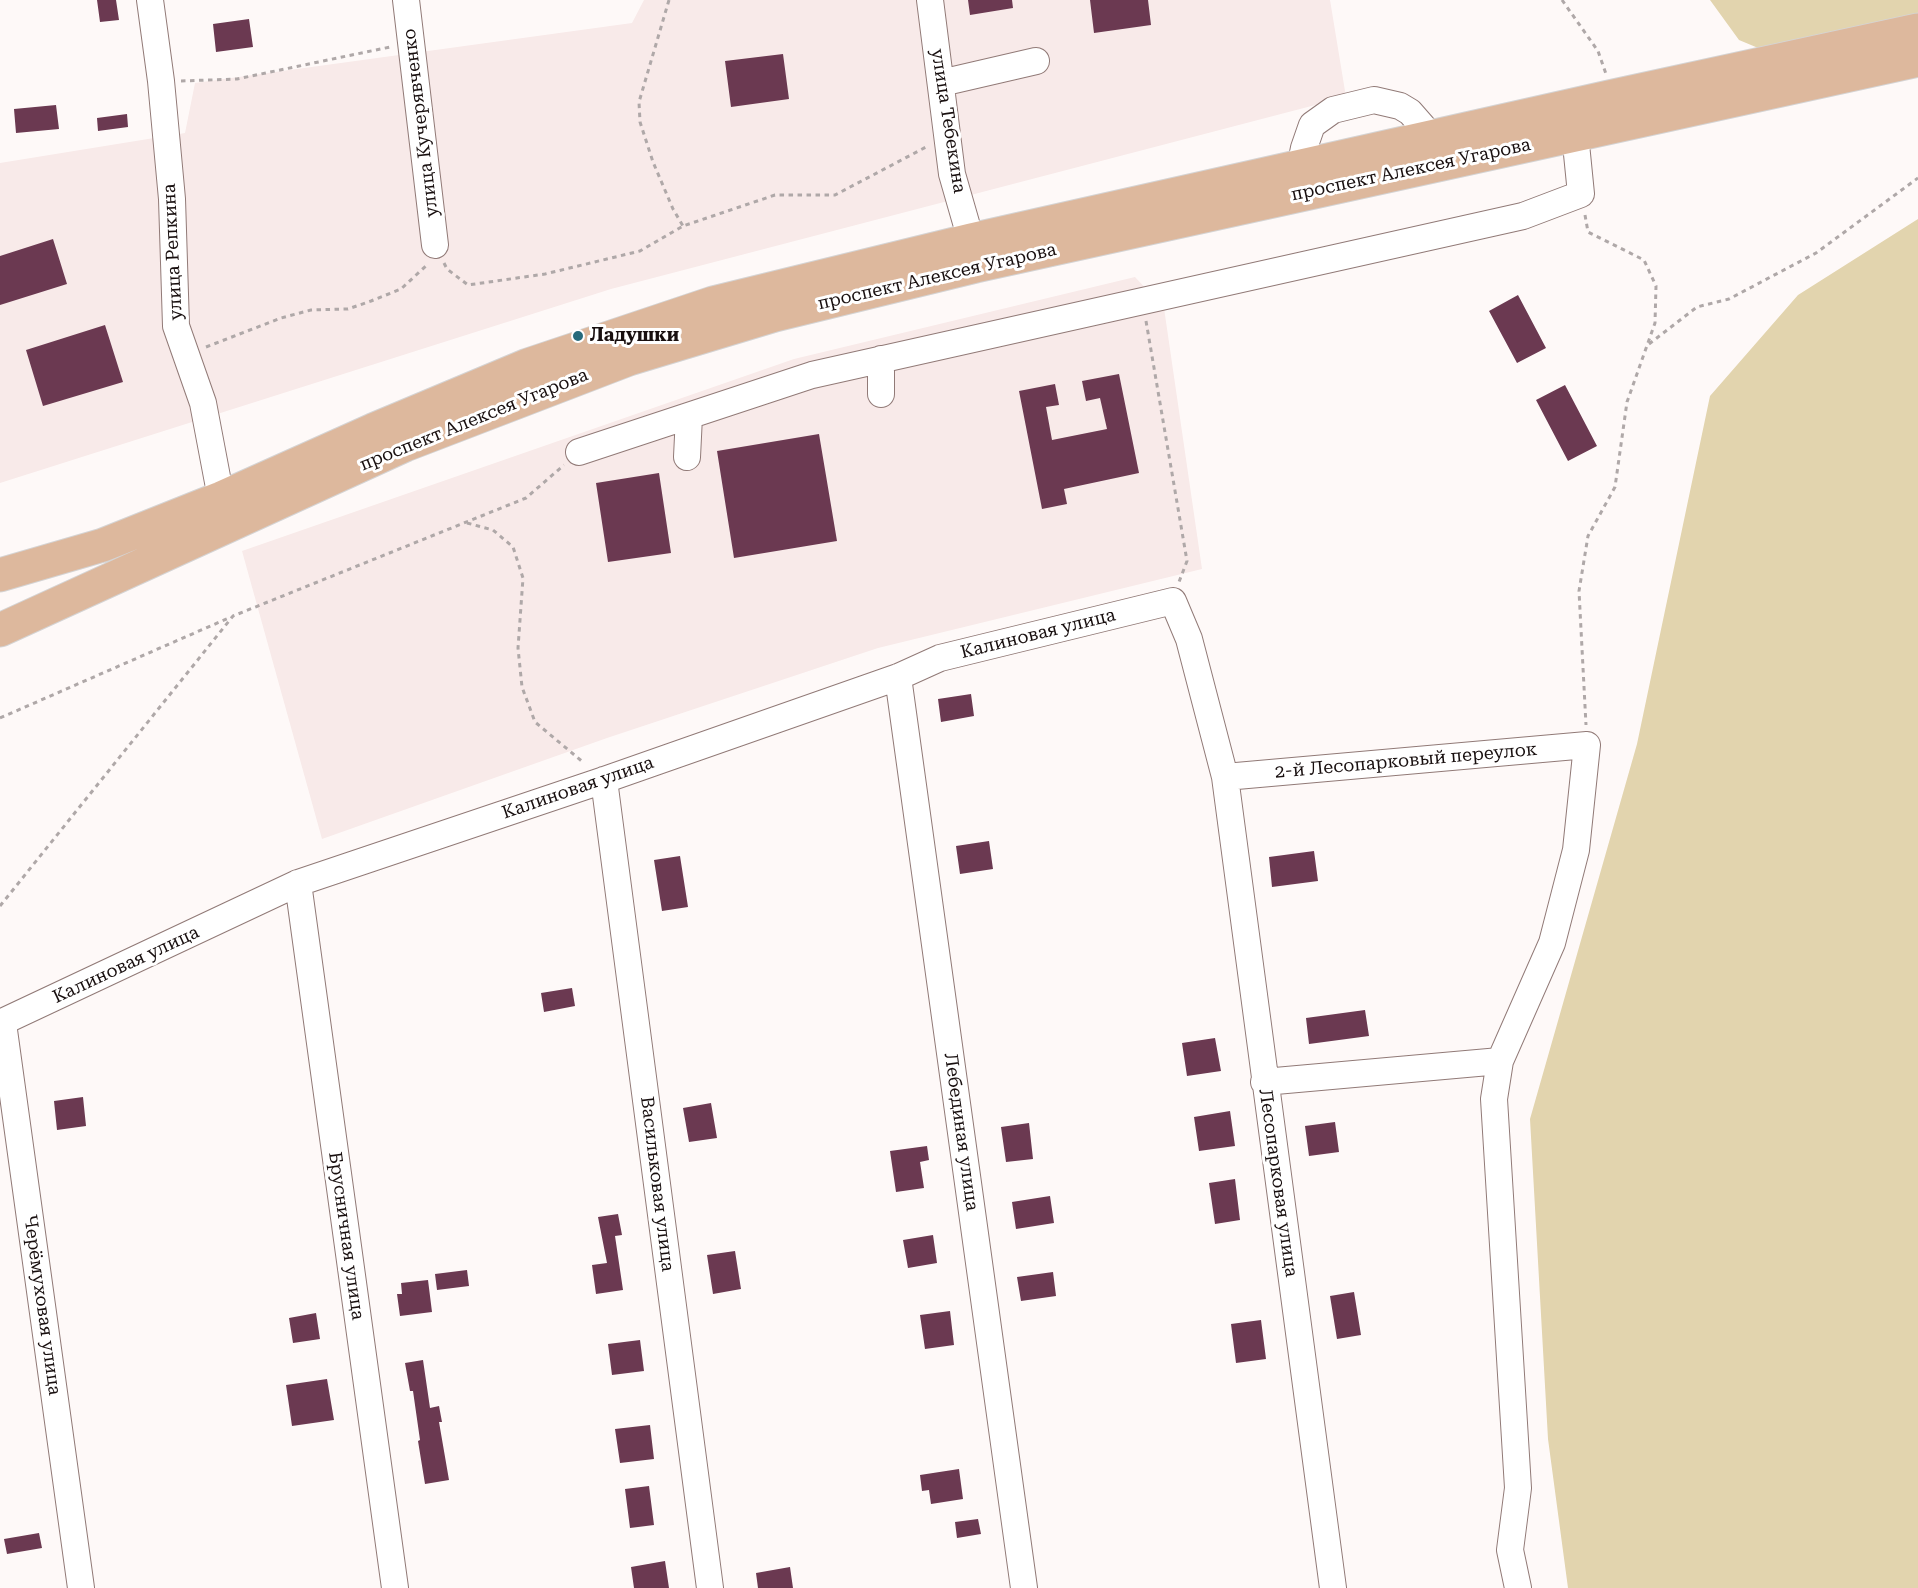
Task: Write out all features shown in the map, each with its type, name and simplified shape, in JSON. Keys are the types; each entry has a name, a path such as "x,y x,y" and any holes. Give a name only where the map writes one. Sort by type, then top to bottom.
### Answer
{"main road":[{"name":"проспект Алексея Угарова","path":"0,630 405,445 629,359 974,253 1300,168 1613,96 1918,30"},
{"name":"проспект Алексея Угарова","path":"0,575 103,545 221,498 373,430 528,365 713,303 1575,134 1918,60"}],"street":[{"name":"улица Репкина","path":"150,0 161,81 172,199 176,326 203,403 221,498"},
{"name":"улица Кучерявченко","path":"406,0 435,245"},
{"name":"улица Тебекина","path":"930,0 952,174 974,253"},
{"path":"941,82 1036,61"},
{"path":"1300,168 1312,125 1333,110 1374,100 1400,106 1410,112 1424,128 1429,138"},
{"path":"579,452 812,375 1523,216 1581,194 1575,134"},
{"path":"880,359 881,393"},
{"path":"687,457 689,416"},
{"name":"Калиновая улица","path":"1,1023 298,883 604,780 898,677 940,658 1173,601"},
{"name":"Лесопарковая улица","path":"1173,601 1189,639 1225,777 1333,1588"},
{"name":"Лебединая улица","path":"898,677 1023,1588"},
{"path":"1518,1588 1510,1550 1518,1488 1494,1099 1500,1061 1552,943 1576,850 1587,745"},
{"name":"2-й Лесопарковый переулок","path":"1225,777 1587,745"},
{"name":"Васильковая улица","path":"604,780 710,1588"},
{"name":"Брусничная улица","path":"298,883 395,1588"},
{"name":"Черёмуховая улица","path":"1,1023 81,1588"},
{"path":"1264,1082 1500,1061"}],"path":[{"path":"669,0 639,102 640,122 653,162 673,209 683,226"},
{"path":"1562,0 1598,51 1613,96"},
{"path":"161,81 237,80 347,58 411,42"},
{"path":"435,245 447,269 468,285 545,274 640,251 683,226 775,195 836,195 933,144 948,142"},
{"path":"1647,345 1697,307 1729,300 1816,253 1918,178"},
{"path":"1581,194 1588,232 1644,260 1656,286 1655,323 1627,402 1614,487 1588,536 1579,591 1587,745"},
{"path":"186,354 281,318 311,310 348,309 401,289 427,266 435,245"},
{"path":"1143,301 1187,561 1173,601"},
{"path":"0,718 233,616 526,498 579,452"},
{"path":"465,523 493,530 513,548 523,578 518,648 522,687 535,722 604,780"},
{"path":"0,906 233,616"}],"shaded area":[{"path":"644,0 1330,0 1346,97 611,289 0,483 0,163 185,133 195,83 632,23"},
{"path":"1710,0 1918,0 1918,16 1763,50 1739,40"},
{"path":"1918,219 1918,1588 1568,1588 1548,1439 1530,1119 1637,744 1710,396 1798,295"},
{"path":"1135,277 1164,308 1202,569 878,648 607,738 322,839 242,551 794,359"}],"building":[{"path":"97,0 116,0 119,20 100,22"},
{"path":"968,0 1012,0 1013,8 970,15"},
{"path":"1090,0 1148,0 1151,25 1094,33"},
{"path":"249,19 253,47 216,52 213,24"},
{"path":"783,54 789,99 731,107 725,61"},
{"path":"56,105 59,129 16,133 14,109"},
{"path":"127,114 128,127 98,131 97,118"},
{"path":"53,239 67,284 0,305 0,256"},
{"path":"1518,295 1546,348 1517,363 1489,311"},
{"path":"105,325 123,382 43,406 26,350"},
{"path":"1119,374 1139,473 1064,489 1067,504 1042,509 1019,391 1055,384 1059,405 1046,407 1052,440 1107,429 1100,398 1086,401 1082,381"},
{"path":"1565,385 1597,446 1568,461 1536,400"},
{"path":"819,434 837,541 734,558 717,451"},
{"path":"659,473 671,553 608,562 596,483"},
{"path":"971,694 974,716 941,722 938,699"},
{"path":"989,841 993,869 960,874 956,846"},
{"path":"1314,851 1318,881 1272,887 1269,857"},
{"path":"680,856 688,907 662,911 654,860"},
{"path":"572,988 575,1006 544,1012 541,993"},
{"path":"1365,1010 1369,1036 1309,1044 1306,1018"},
{"path":"1215,1038 1221,1071 1187,1076 1182,1043"},
{"path":"83,1097 86,1126 57,1130 54,1101"},
{"path":"711,1103 717,1138 689,1142 683,1108"},
{"path":"1230,1111 1235,1146 1199,1151 1194,1117"},
{"path":"1335,1122 1339,1152 1309,1156 1305,1126"},
{"path":"1029,1123 1033,1159 1006,1162 1001,1127"},
{"path":"927,1146 929,1160 920,1162 924,1188 896,1192 890,1151"},
{"path":"1235,1179 1240,1220 1215,1224 1209,1183"},
{"path":"1050,1196 1054,1223 1016,1229 1012,1202"},
{"path":"618,1214 622,1235 615,1236 623,1290 596,1294 592,1265 607,1263 598,1217"},
{"path":"933,1235 937,1263 908,1268 903,1240"},
{"path":"735,1251 741,1289 713,1294 707,1255"},
{"path":"467,1270 469,1286 437,1290 435,1274"},
{"path":"1053,1272 1056,1296 1021,1301 1017,1277"},
{"path":"428,1280 432,1312 400,1316 397,1294 402,1294 401,1283"},
{"path":"1354,1292 1361,1335 1337,1339 1330,1296"},
{"path":"950,1311 954,1345 925,1349 920,1315"},
{"path":"316,1313 320,1339 293,1343 289,1318"},
{"path":"1261,1320 1266,1359 1236,1363 1231,1324"},
{"path":"640,1340 644,1371 612,1375 608,1344"},
{"path":"423,1360 430,1408 439,1406 442,1422 439,1422 449,1480 425,1484 413,1391 410,1391 405,1363"},
{"path":"327,1379 334,1420 292,1426 286,1385"},
{"path":"650,1425 654,1459 620,1463 615,1429"},
{"path":"959,1469 963,1499 931,1504 929,1490 922,1491 920,1475"},
{"path":"649,1486 654,1525 630,1528 625,1489"},
{"path":"978,1519 981,1534 957,1538 955,1522"},
{"path":"39,1533 42,1548 7,1554 4,1539"},
{"path":"665,1561 669,1588 634,1588 631,1567"},
{"path":"790,1567 793,1588 758,1588 756,1573"}],"place":[{"name":"Ладушки","path":"578,336"}]}
